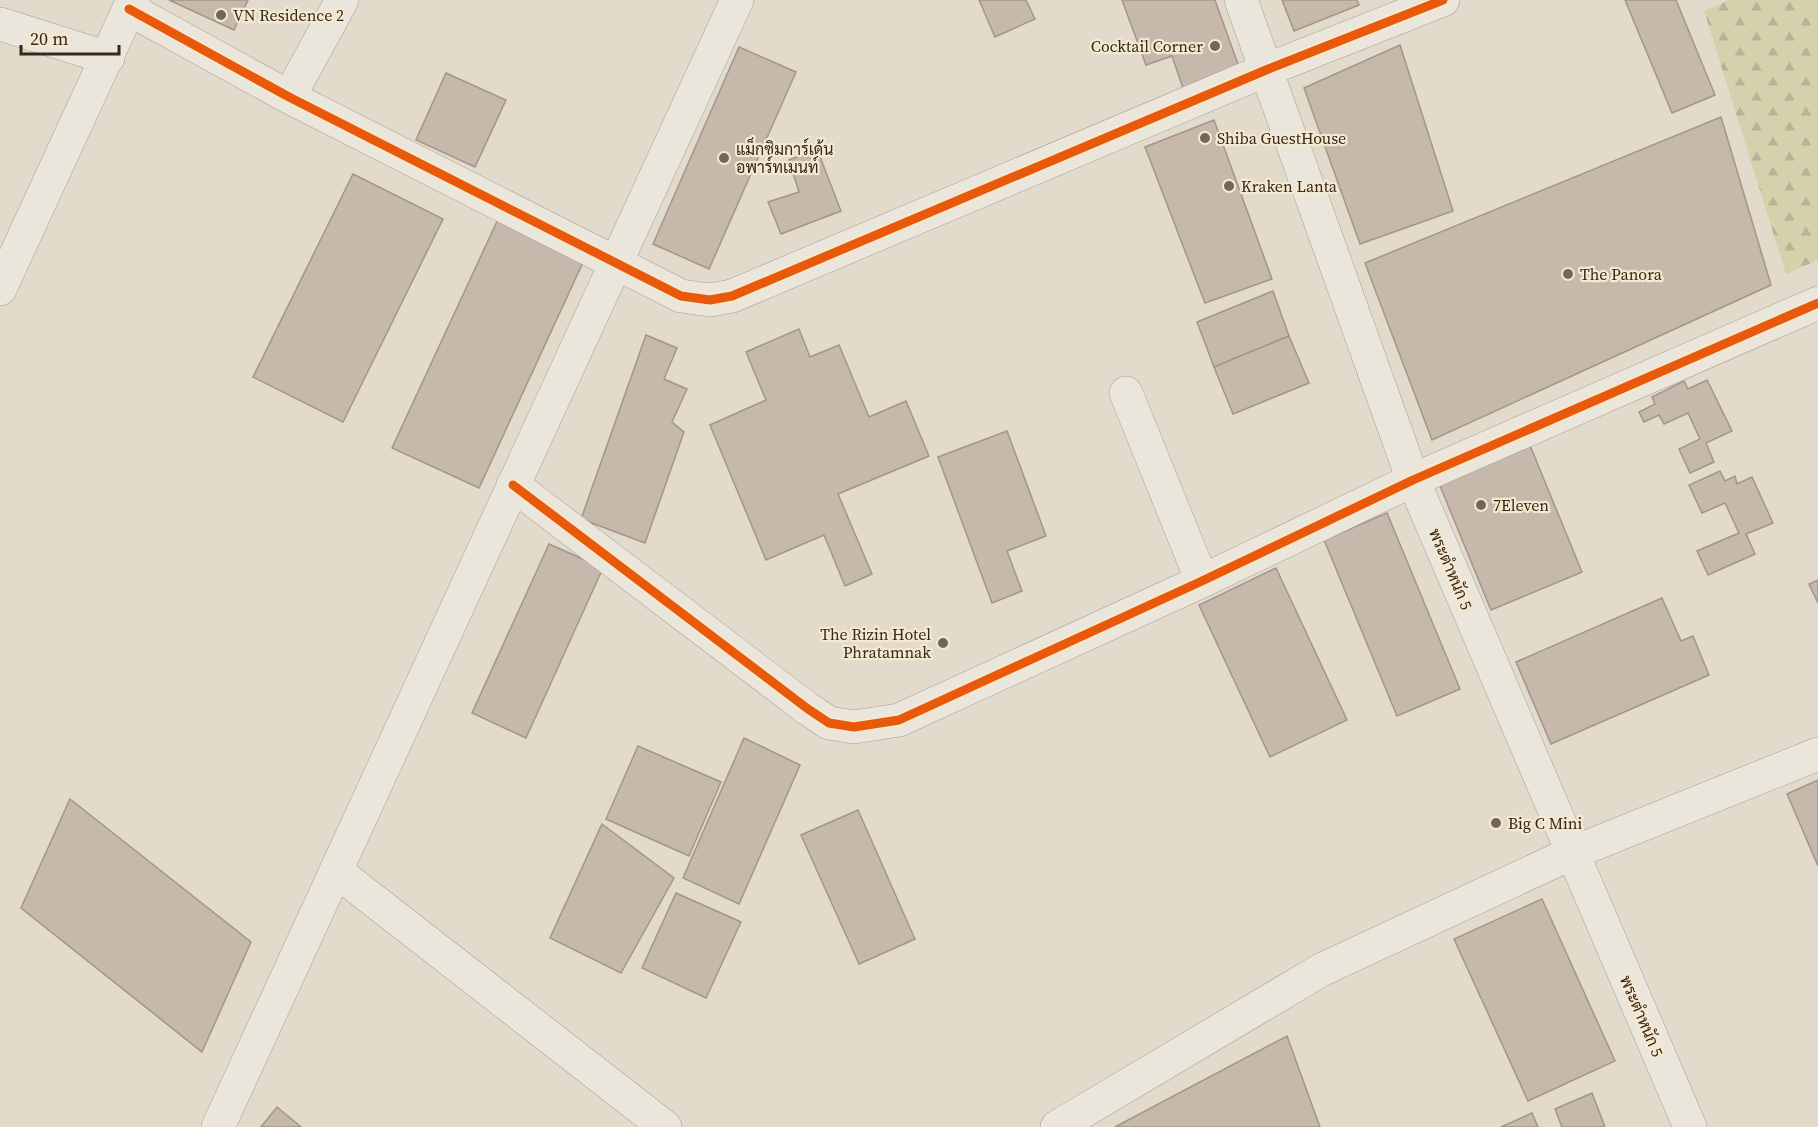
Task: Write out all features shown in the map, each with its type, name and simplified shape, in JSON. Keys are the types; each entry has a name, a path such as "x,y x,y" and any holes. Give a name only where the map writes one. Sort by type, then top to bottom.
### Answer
{"street":[{"path":"289,97 342,0"},
{"path":"218,1127 736,0"},
{"name":"พระตำหนัก 5","path":"1241,0 1413,480 1690,1127"},
{"path":"0,289 131,4 289,97 615,264 681,296 710,300 732,296 1266,70 1443,0"},
{"path":"0,24 108,58"},
{"path":"513,485 808,709 829,723 854,727 899,720 1202,581 1413,480 1818,303"},
{"path":"1126,393 1202,581"},
{"path":"1057,1127 1321,970 1572,853 1818,754"},
{"path":"336,871 665,1127"}],"green space":[{"path":"1729,0 1818,0 1818,260 1786,274 1704,11"}],"building":[{"name":"VN Residence 2","path":"169,0 248,0 234,30"},
{"path":"979,0 1026,0 1035,19 995,37"},
{"path":"1122,0 1215,0 1239,67 1183,88 1172,56 1146,65"},
{"path":"1282,0 1357,0 1359,5 1294,31"},
{"path":"1625,0 1676,0 1715,95 1672,113"},
{"path":"1400,45 1453,211 1360,244 1304,88"},
{"name":"แม็กซิมการ์เด้น อพาร์ทเมนท์","path":"739,47 796,72 709,269 653,244"},
{"path":"446,73 506,100 475,167 416,140"},
{"name":"The Panora","path":"1721,117 1771,285 1432,440 1365,263"},
{"path":"1214,120 1272,279 1205,303 1145,147"},
{"path":"817,149 841,211 781,234 768,202 799,192 789,160"},
{"path":"353,174 443,219 343,422 253,377"},
{"path":"499,217 585,258 479,488 392,448"},
{"path":"1273,291 1289,336 1214,367 1197,322"},
{"path":"799,329 810,357 839,345 869,417 906,401 929,456 838,494 872,574 845,586 824,535 766,560 710,425 766,400 746,352"},
{"path":"646,335 677,348 664,379 687,389 672,422 684,432 645,543 581,519"},
{"path":"1289,336 1309,383 1233,414 1214,367"},
{"path":"1707,380 1732,431 1706,443 1714,462 1690,473 1679,449 1700,439 1688,413 1664,424 1659,415 1644,422 1639,412 1655,404 1652,397 1684,381 1688,389"},
{"path":"1007,431 1046,536 1007,551 1022,591 992,603 938,457"},
{"path":"1529,443 1582,572 1491,610 1438,481"},
{"path":"1720,471 1725,481 1735,476 1737,484 1752,477 1773,523 1746,534 1755,554 1708,575 1697,551 1739,533 1725,503 1702,513 1689,485"},
{"path":"1387,513 1460,689 1397,716 1324,540"},
{"path":"549,544 603,568 526,738 472,713"},
{"path":"1276,568 1347,720 1270,757 1199,605"},
{"path":"1818,580 1818,603 1809,584"},
{"path":"1662,598 1681,641 1693,636 1709,675 1551,744 1516,662"},
{"path":"744,738 800,765 739,904 683,878"},
{"path":"638,746 721,782 689,856 606,819"},
{"path":"1818,780 1818,866 1787,794"},
{"path":"70,799 251,942 202,1052 21,908"},
{"path":"858,810 915,939 859,964 801,835"},
{"path":"602,824 674,878 621,973 550,938"},
{"path":"676,893 741,922 706,998 642,968"},
{"path":"1542,899 1615,1061 1528,1101 1454,939"},
{"path":"1287,1036 1320,1127 1115,1127"},
{"path":"1592,1093 1605,1127 1562,1127 1555,1109"},
{"path":"277,1107 301,1127 261,1127"},
{"path":"1532,1113 1538,1127 1501,1127"}],"cycle path":[{"path":"129,9 289,97 681,296 710,300 732,296 1266,70 1443,0"},
{"path":"513,485 808,709 829,723 854,727 899,720 1202,581 1413,480 1818,303"}],"place":[{"name":"VN Residence 2","path":"221,15"},
{"name":"Cocktail Corner","path":"1215,46"},
{"name":"Shiba GuestHouse","path":"1205,138"},
{"name":"แม็กซิมการ์เด้น อพาร์ทเมนท์","path":"724,158"},
{"name":"Kraken Lanta","path":"1229,186"},
{"name":"The Panora","path":"1568,274"},
{"name":"7Eleven","path":"1481,505"},
{"name":"The Rizin Hotel Phratamnak","path":"943,643"},
{"name":"Big C Mini","path":"1496,823"}]}
